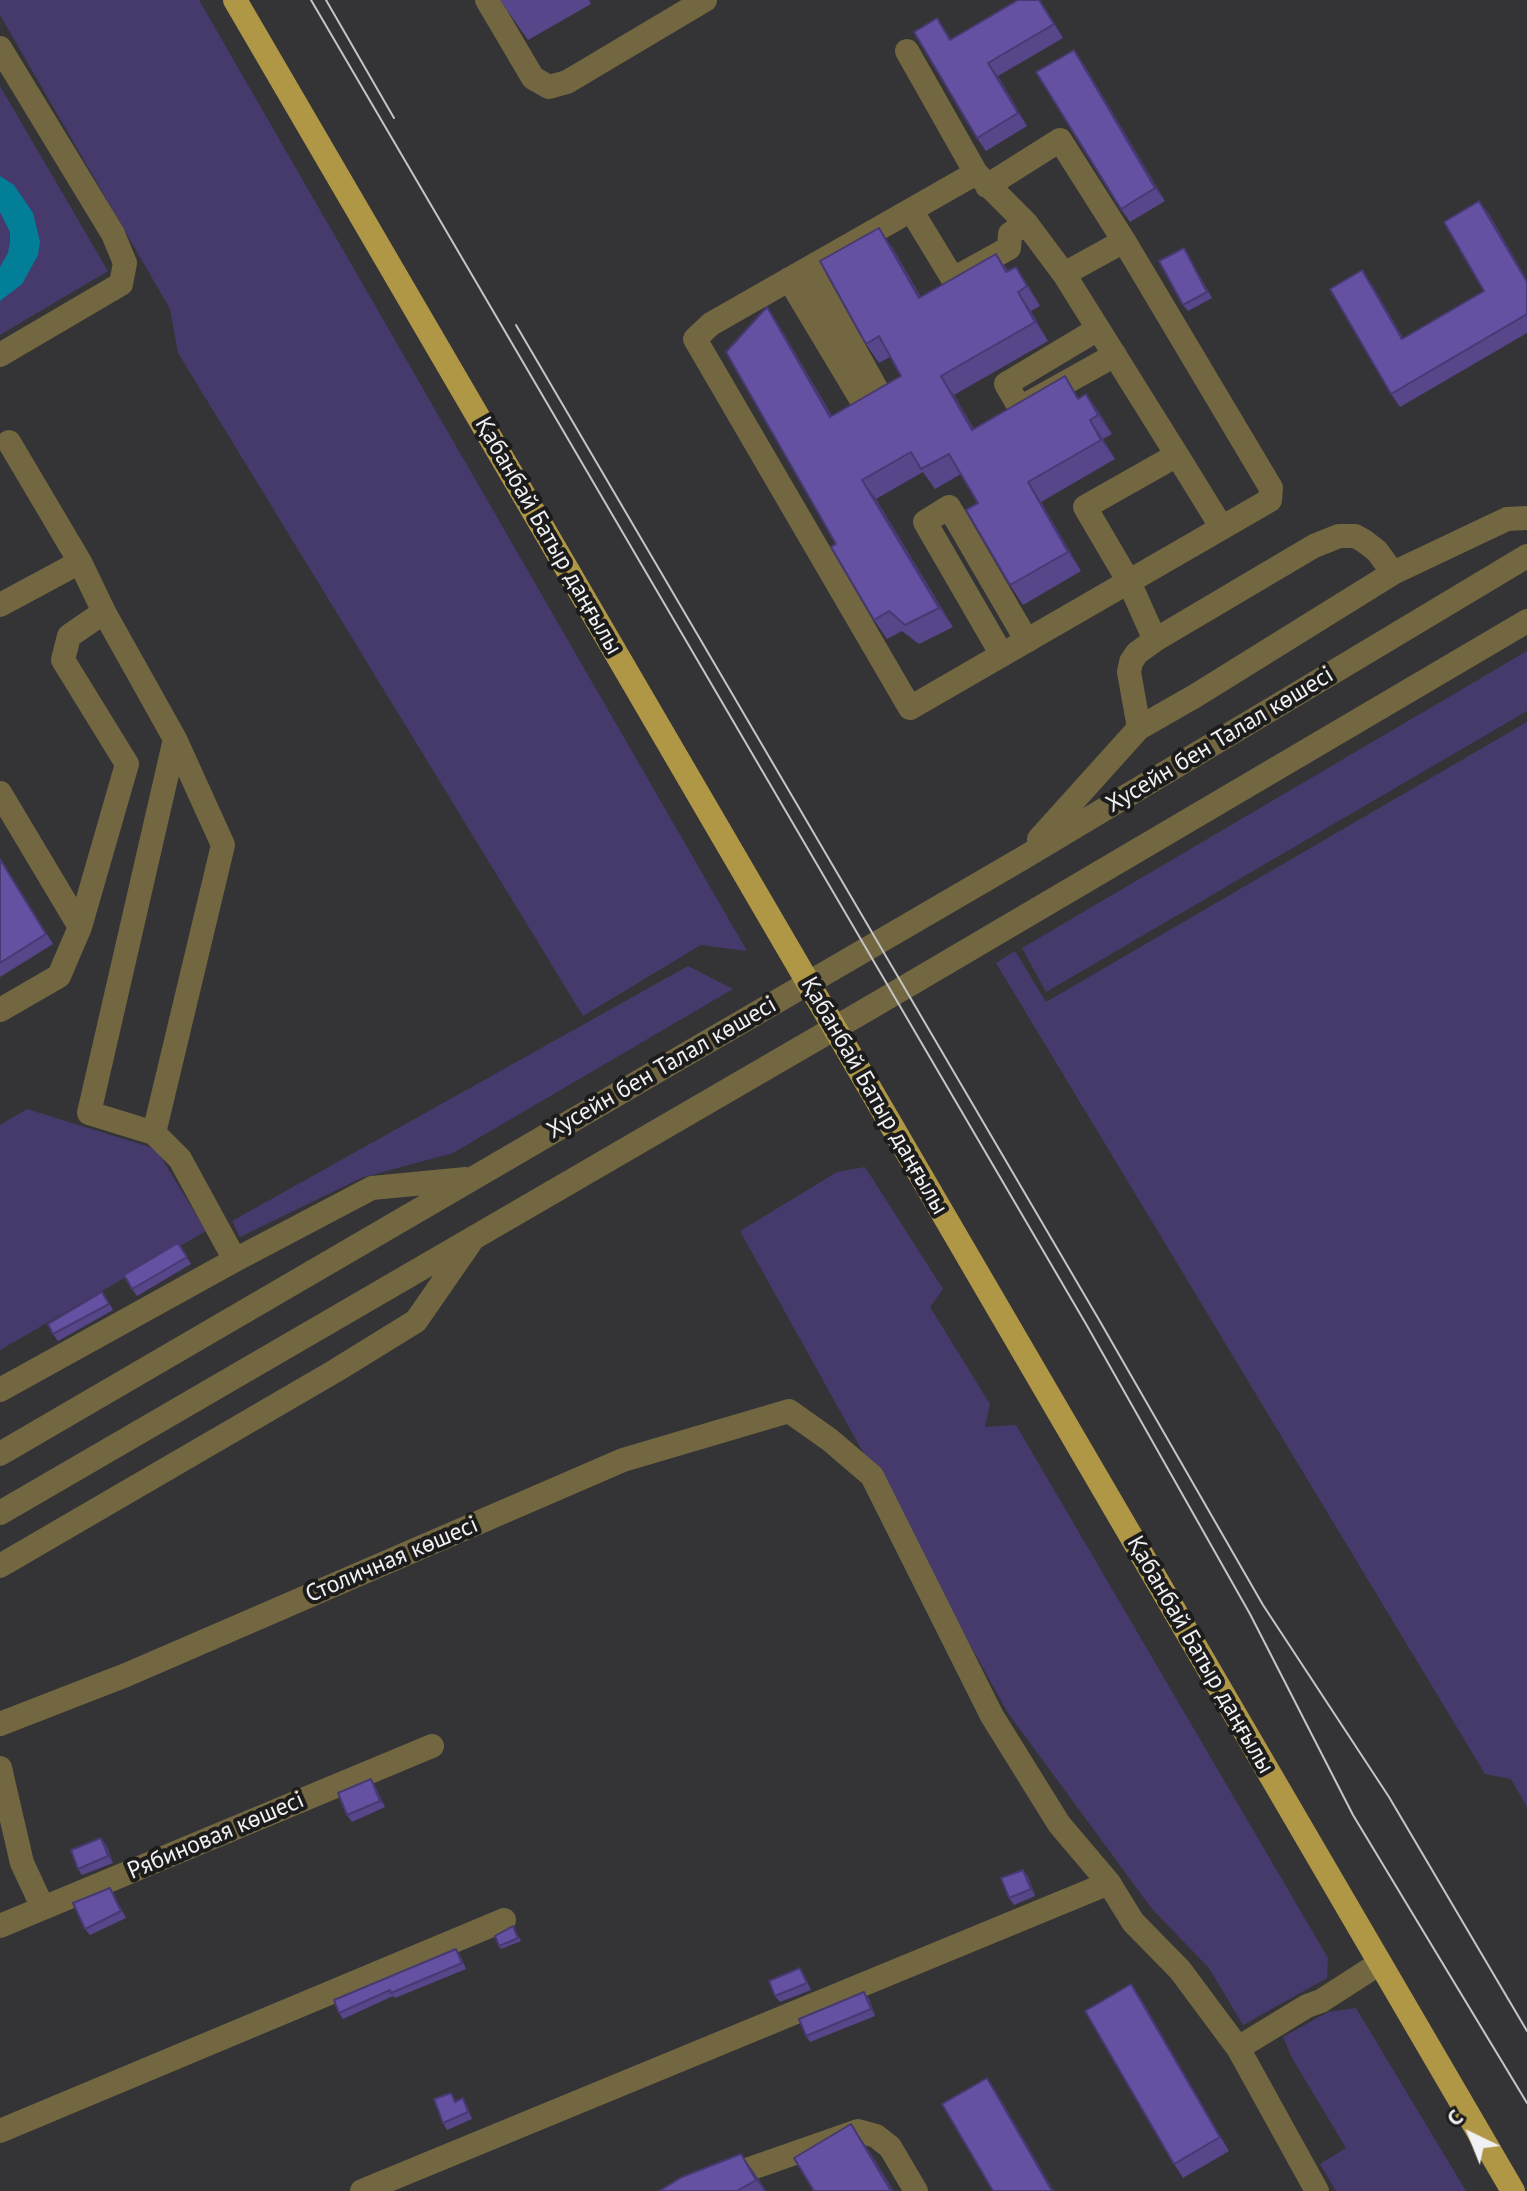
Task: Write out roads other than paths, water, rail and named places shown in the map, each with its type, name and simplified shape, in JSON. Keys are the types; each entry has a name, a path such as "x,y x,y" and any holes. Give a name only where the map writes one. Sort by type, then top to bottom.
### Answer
{"main road":[{"name":"Қабанбай Батыр даңғылы","path":"235,0 1513,2191"}],"street":[{"path":"487,0 533,78 549,87 567,82 705,0"},
{"path":"0,48 113,234 125,263 121,284 0,355"},
{"path":"907,51 982,179 1026,223 1064,274 1222,528"},
{"path":"1060,140 1271,488 1270,500 910,708 695,339 711,324 911,210 1060,140"},
{"path":"911,210 953,279 1009,248 1010,234 1026,223"},
{"path":"1064,274 1124,241"},
{"path":"1098,329 1006,384 1020,408 1115,355"},
{"path":"9,442 80,562 104,612 175,739 223,845 154,1133"},
{"path":"1155,640 1129,582 1085,507 1177,455"},
{"path":"1002,655 925,522 949,507 1027,641"},
{"path":"1023,858 1139,728 1393,573 1507,519 1527,518"},
{"path":"1139,728 1129,672 1137,653 1155,640 1314,546 1339,536 1355,536 1364,541 1377,551 1393,573"},
{"name":"Хусейн бен Талал көшесі","path":"0,1454 1023,858 1527,556"},
{"path":"0,605 80,562"},
{"path":"0,1010 59,976 80,927 127,764 63,660 69,636 104,612"},
{"path":"0,1513 1527,621"},
{"path":"175,739 89,1113 154,1133 180,1159 235,1260"},
{"path":"0,793 80,927"},
{"path":"3,1383 372,1188 473,1179"},
{"path":"0,1566 416,1321 473,1238"},
{"name":"Столичная көшесі","path":"0,1724 126,1675 623,1460 789,1411 830,1440 872,1476 992,1716 1059,1824 1109,1883"},
{"name":"Рябиновая көшесі","path":"0,1926 432,1746"},
{"path":"0,1768 22,1863 43,1908"},
{"path":"362,2191 1109,1883 1133,1922 1180,1970 1238,2048 1307,2188"},
{"path":"0,2131 504,1920"},
{"path":"1238,2048 1380,1963"},
{"path":"696,2191 858,2131 876,2136 890,2147 916,2191"}],"water":[{"path":"0,176 14,185 33,213 40,242 38,255 22,284 0,301 0,267 8,253 10,232 0,212"}],"tram line":[{"path":"311,0 1086,1324 1250,1614 1353,1815 1527,2103"},
{"path":"326,0 394,118"},
{"path":"516,325 1263,1605 1389,1797 1527,2031"}]}
